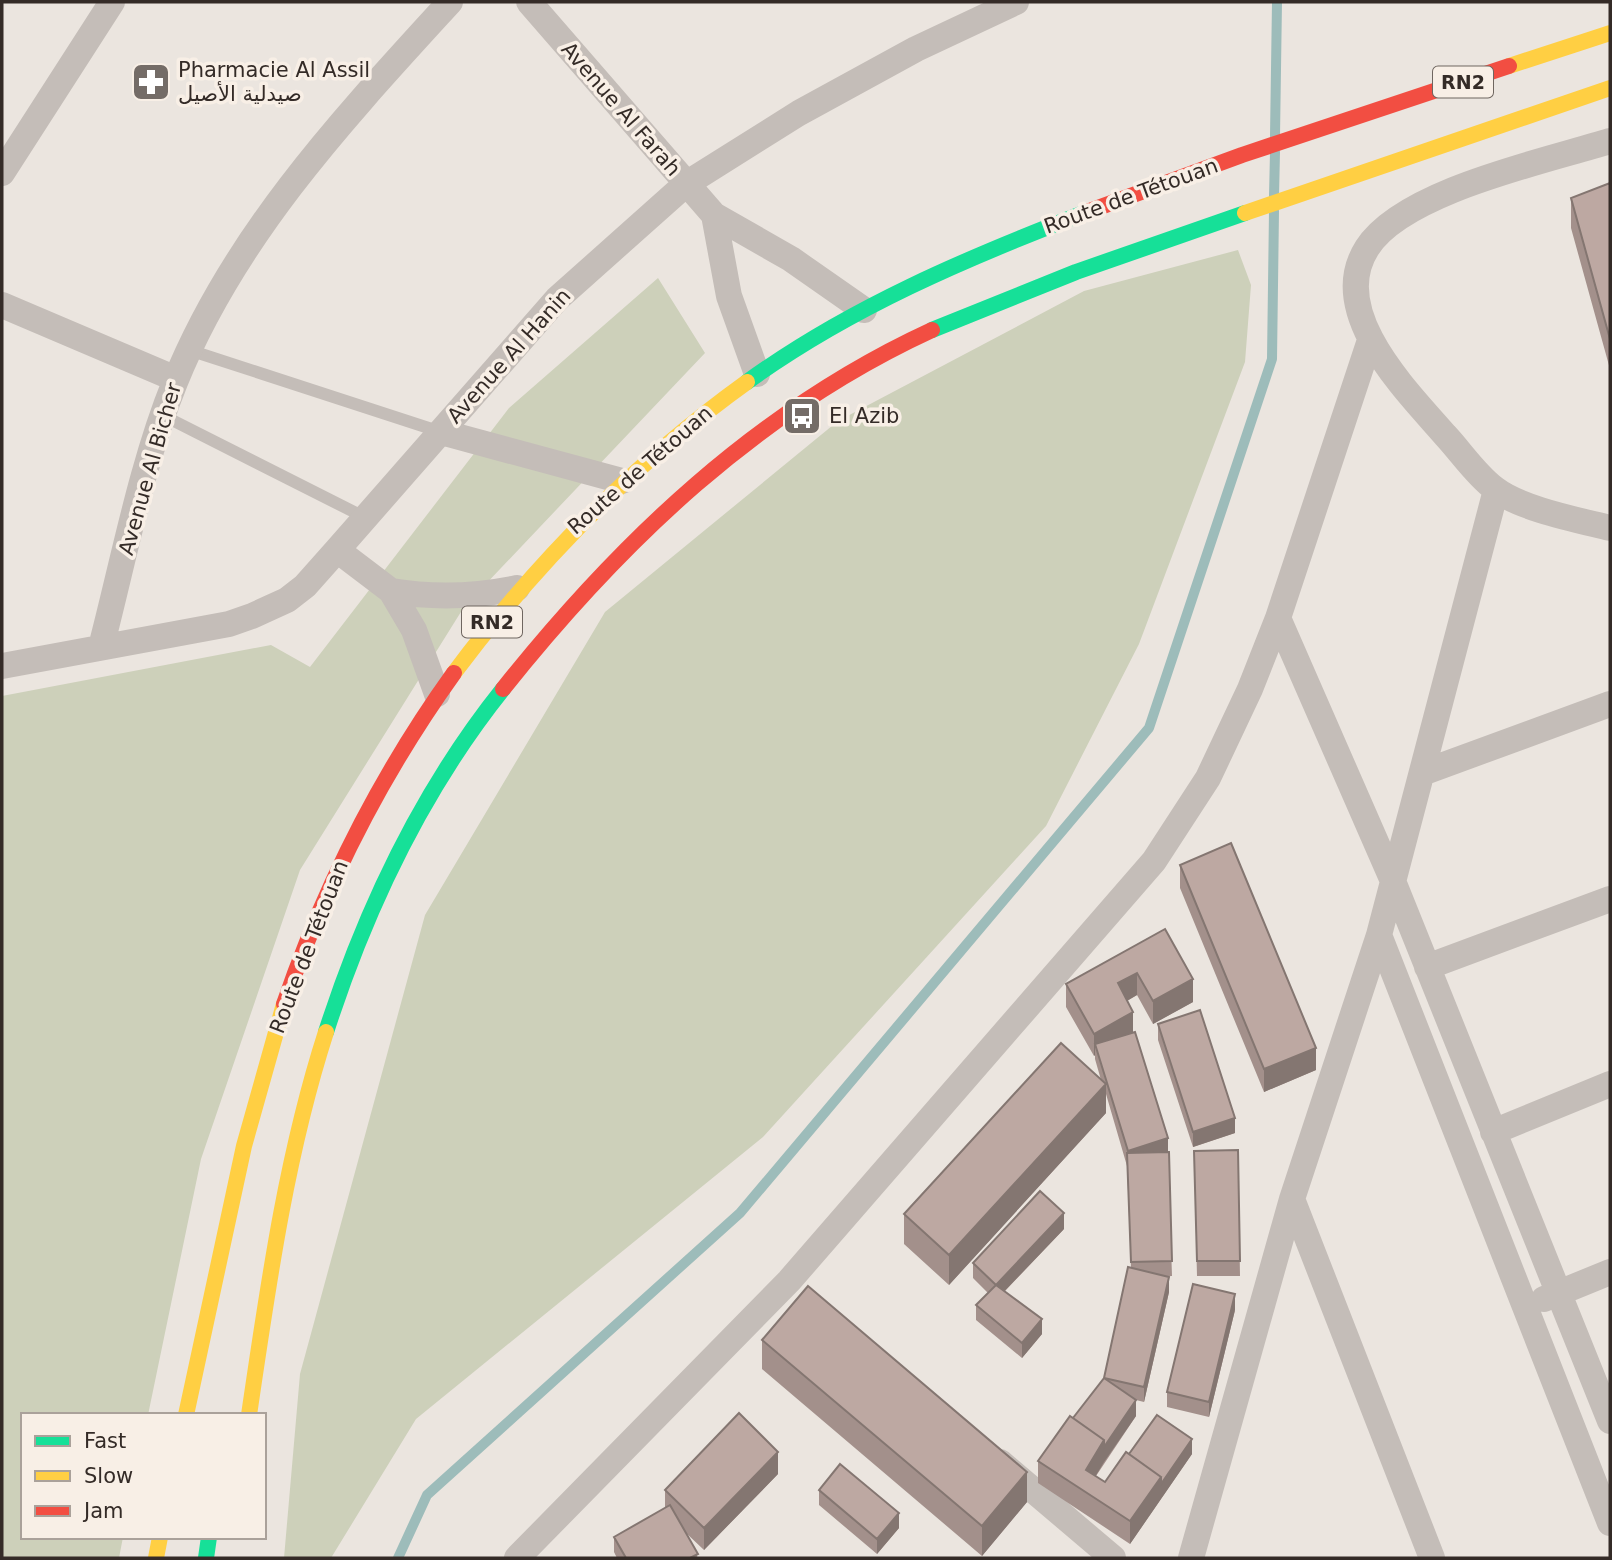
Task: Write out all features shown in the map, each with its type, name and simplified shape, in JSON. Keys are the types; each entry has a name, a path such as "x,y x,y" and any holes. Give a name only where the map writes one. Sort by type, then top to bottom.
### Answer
{"highway":[{"name":"Route de Tétouan","path":"186,1413 229,1210 262,1071 295,973 330,882 383,781 437,694 517,588 622,481 691,423 757,374 864,310 989,249 1205,167 1610,33"},
{"name":"RN2","path":"249,1413 272,1260 305,1104 337,997 382,890 434,791 492,701 571,605 641,529 716,463 815,395 914,339 1036,284 1610,88"},
{"path":"202,1413 229,1210"},
{"path":"232,1413 249,1338 272,1260"},
{"path":"156,1558 160,1539"},
{"path":"206,1558 209,1539"}],"street":[{"path":"2,173 112,2"},
{"name":"Avenue Al Bicher","path":"101,647 162,415 189,350 249,240 329,135 450,2"},
{"name":"Avenue Al Farah","path":"529,2 714,215 791,259 864,310"},
{"name":"Avenue Al Hanin","path":"2,666 229,624 252,616 296,593 366,518 558,299 686,184 799,113 916,49 1016,2"},
{"path":"1610,141 1464,187 1418,206 1391,223 1367,248 1356,277 1359,309 1370,340 1404,388 1496,490 1525,503 1606,527 1610,552"},
{"path":"714,215 729,296 757,374"},
{"path":"2,304 176,379"},
{"path":"517,1558 789,1281 1154,861 1208,778 1230,735 1278,618 1370,340"},
{"path":"441,432 622,481"},
{"path":"1191,1558 1292,1199 1379,935 1496,490"},
{"path":"337,550 391,591 414,630 437,694"},
{"path":"391,591 442,597 492,594 517,588"},
{"path":"1278,618 1393,881 1610,1421"},
{"path":"1422,773 1610,704"},
{"path":"1427,967 1610,900"},
{"path":"1379,935 1610,1522"},
{"path":"1493,1132 1610,1084"},
{"path":"1292,1199 1432,1558"},
{"path":"1523,1306 1610,1272"},
{"path":"789,1281 810,1299"},
{"path":"977,1442 1113,1558"}],"lane":[{"path":"189,350 441,432"},
{"path":"162,415 366,518"}],"green space":[{"path":"1238,250 1251,285 1245,362 1139,644 1046,826 763,1137 416,1419 331,1558 284,1558 300,1374 425,915 605,612 838,421 1084,291"},
{"path":"658,278 705,353 464,607 300,870 201,1159 148,1413 21,1413 21,1539 123,1539 119,1558 2,1558 2,696 271,645 310,667 509,408"}],"building":[{"path":"1610,183 1610,339 1571,198"},
{"path":"1231,843 1316,1048 1264,1069 1180,865"},
{"path":"1165,929 1193,979 1153,1001 1137,973 1118,983 1133,1012 1094,1034 1066,984"},
{"path":"1200,1010 1235,1118 1193,1132 1158,1024"},
{"path":"1135,1032 1168,1138 1128,1151 1095,1044"},
{"path":"1061,1043 1106,1084 949,1255 904,1214"},
{"path":"1238,1150 1240,1261 1197,1261 1194,1151"},
{"path":"1169,1152 1172,1261 1131,1262 1127,1153"},
{"path":"1040,1191 1064,1213 996,1285 973,1263"},
{"path":"1128,1267 1169,1277 1144,1387 1104,1378"},
{"path":"1193,1284 1235,1294 1209,1402 1167,1392"},
{"path":"996,1285 1042,1319 1022,1343 976,1305"},
{"path":"808,1286 1027,1472 982,1526 762,1340"},
{"path":"1104,1378 1136,1400 1104,1447 1104,1440 1073,1418"},
{"path":"739,1413 778,1452 704,1528 665,1490"},
{"path":"1157,1415 1192,1439 1161,1484 1161,1477 1129,1454"},
{"path":"1070,1416 1104,1440 1086,1470 1105,1482 1126,1452 1161,1477 1130,1521 1038,1461"},
{"path":"840,1464 899,1513 877,1539 819,1490"},
{"path":"670,1505 698,1554 690,1558 626,1558 614,1537"}],"waterway":[{"path":"1275,136 1277,2"},
{"path":"1274,196 1275,152"},
{"path":"398,1558 427,1495 740,1213 1149,728 1272,359 1274,211"}],"traffic: fast":[{"path":"747,382 786,355 868,308 996,248 1084,213"},
{"path":"932,330 1076,272 1245,213"},
{"path":"326,1032 359,941 399,853 447,768 503,689"},
{"path":"206,1558 209,1539"}],"traffic: slow":[{"path":"1509,66 1610,33"},
{"path":"1245,213 1610,88"},
{"path":"454,673 519,592 589,516 665,446 747,382"},
{"path":"186,1413 244,1146 284,1004"},
{"path":"249,1413 289,1174 326,1032"},
{"path":"156,1558 160,1539"}],"traffic: jam":[{"path":"1084,213 1242,155 1509,66"},
{"path":"503,689 595,582 696,484 808,399 868,362 932,330"},
{"path":"284,1004 317,917 357,832 402,751 454,673"}],"place":[{"name":"Pharmacie Al Assil صيدلية الأصيل","path":"151,82"},
{"name":"El Azib","path":"802,416"}]}
